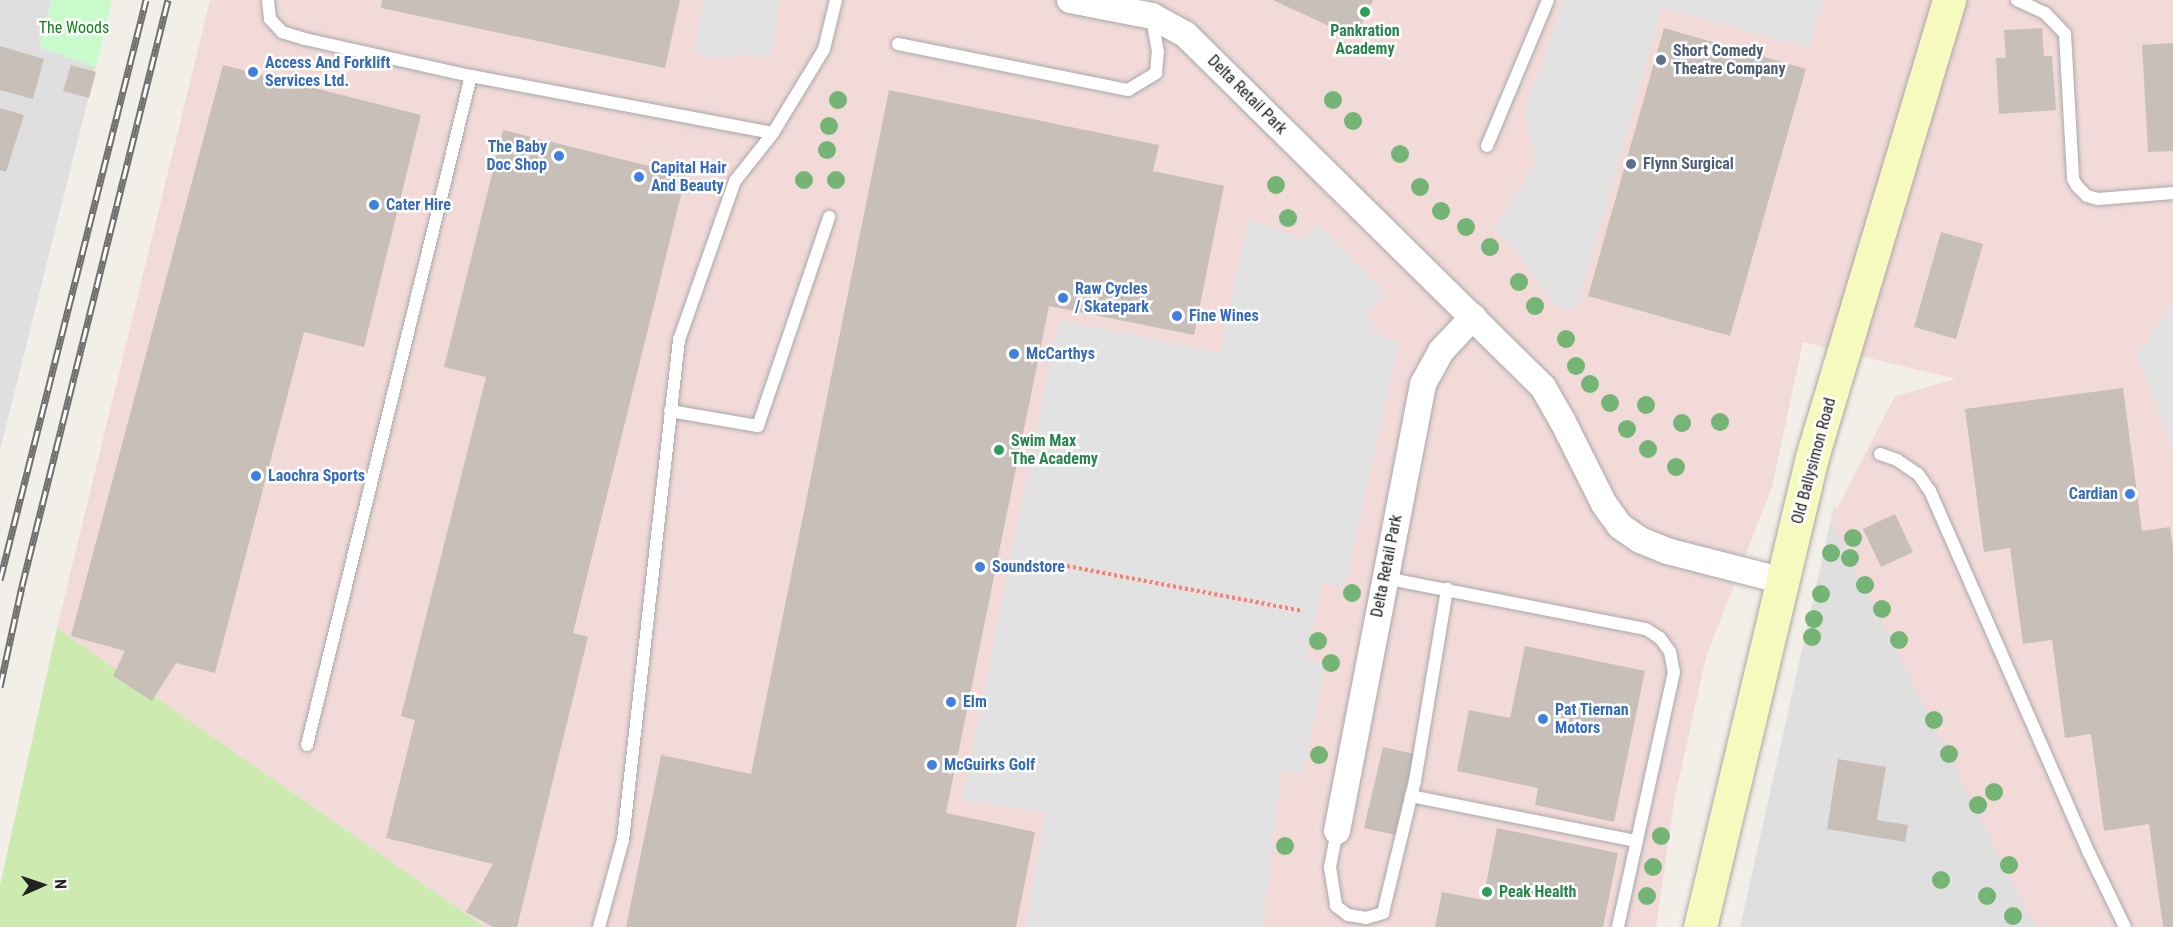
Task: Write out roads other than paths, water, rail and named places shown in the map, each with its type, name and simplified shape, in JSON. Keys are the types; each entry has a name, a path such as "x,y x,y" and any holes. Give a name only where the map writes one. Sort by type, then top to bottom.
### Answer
{"street":[{"name":"Delta Retail Park","path":"1070,0 1115,5 1152,16 1185,34 1543,387 1604,504 1620,525 1640,540 1667,550 1784,581"},
{"name":"Old Ballysimon Road","path":"1700,927 1812,457 1949,0"},
{"name":"Delta Retail Park","path":"1337,831 1423,384 1441,351 1473,317"}],"lane":[{"path":"268,0 270,19 282,32 471,76 772,133"},
{"path":"600,927 623,840 679,340 735,181 772,133 824,49 836,0"},
{"path":"1487,146 1548,0"},
{"path":"2017,0 2045,13 2065,34 2073,179 2077,186 2087,196 2098,199 2173,193"},
{"path":"898,44 1128,90 1156,73 1158,52 1152,16"},
{"path":"307,745 471,76"},
{"path":"670,411 758,426 828,217"},
{"path":"1880,454 1898,460 1918,474 1930,491 2089,853 2125,927"},
{"path":"1385,578 1646,629 1660,638 1670,652 1674,672 1618,927"},
{"path":"1337,831 1330,867 1336,906 1348,915 1357,917 1366,918 1383,913 1411,796 1447,589"},
{"path":"1411,796 1636,841"}],"railway":[{"path":"0,580 146,0"},
{"path":"0,687 22,586 168,0"}],"place":[{"name":"Pankration Academy","path":"1365,12"},
{"name":"Short Comedy Theatre Company","path":"1661,60"},
{"name":"Access And Forklift Services Ltd.","path":"253,72"},
{"name":"The Baby Doc Shop","path":"559,156"},
{"name":"Flynn Surgical","path":"1631,164"},
{"name":"Capital Hair And Beauty","path":"639,177"},
{"name":"Cater Hire","path":"374,205"},
{"name":"Raw Cycles / Skatepark","path":"1063,298"},
{"name":"Fine Wines","path":"1177,316"},
{"name":"McCarthys","path":"1014,354"},
{"name":"Swim Max The Academy","path":"999,450"},
{"name":"Laochra Sports","path":"256,476"},
{"name":"Cardian","path":"2130,494"},
{"name":"Soundstore","path":"980,567"},
{"name":"Elm","path":"951,702"},
{"name":"Pat Tiernan Motors","path":"1543,719"},
{"name":"McGuirks Golf","path":"932,765"},
{"name":"Peak Health","path":"1487,892"}],"park label":[{"name":"The Woods","path":"74,28"}]}
